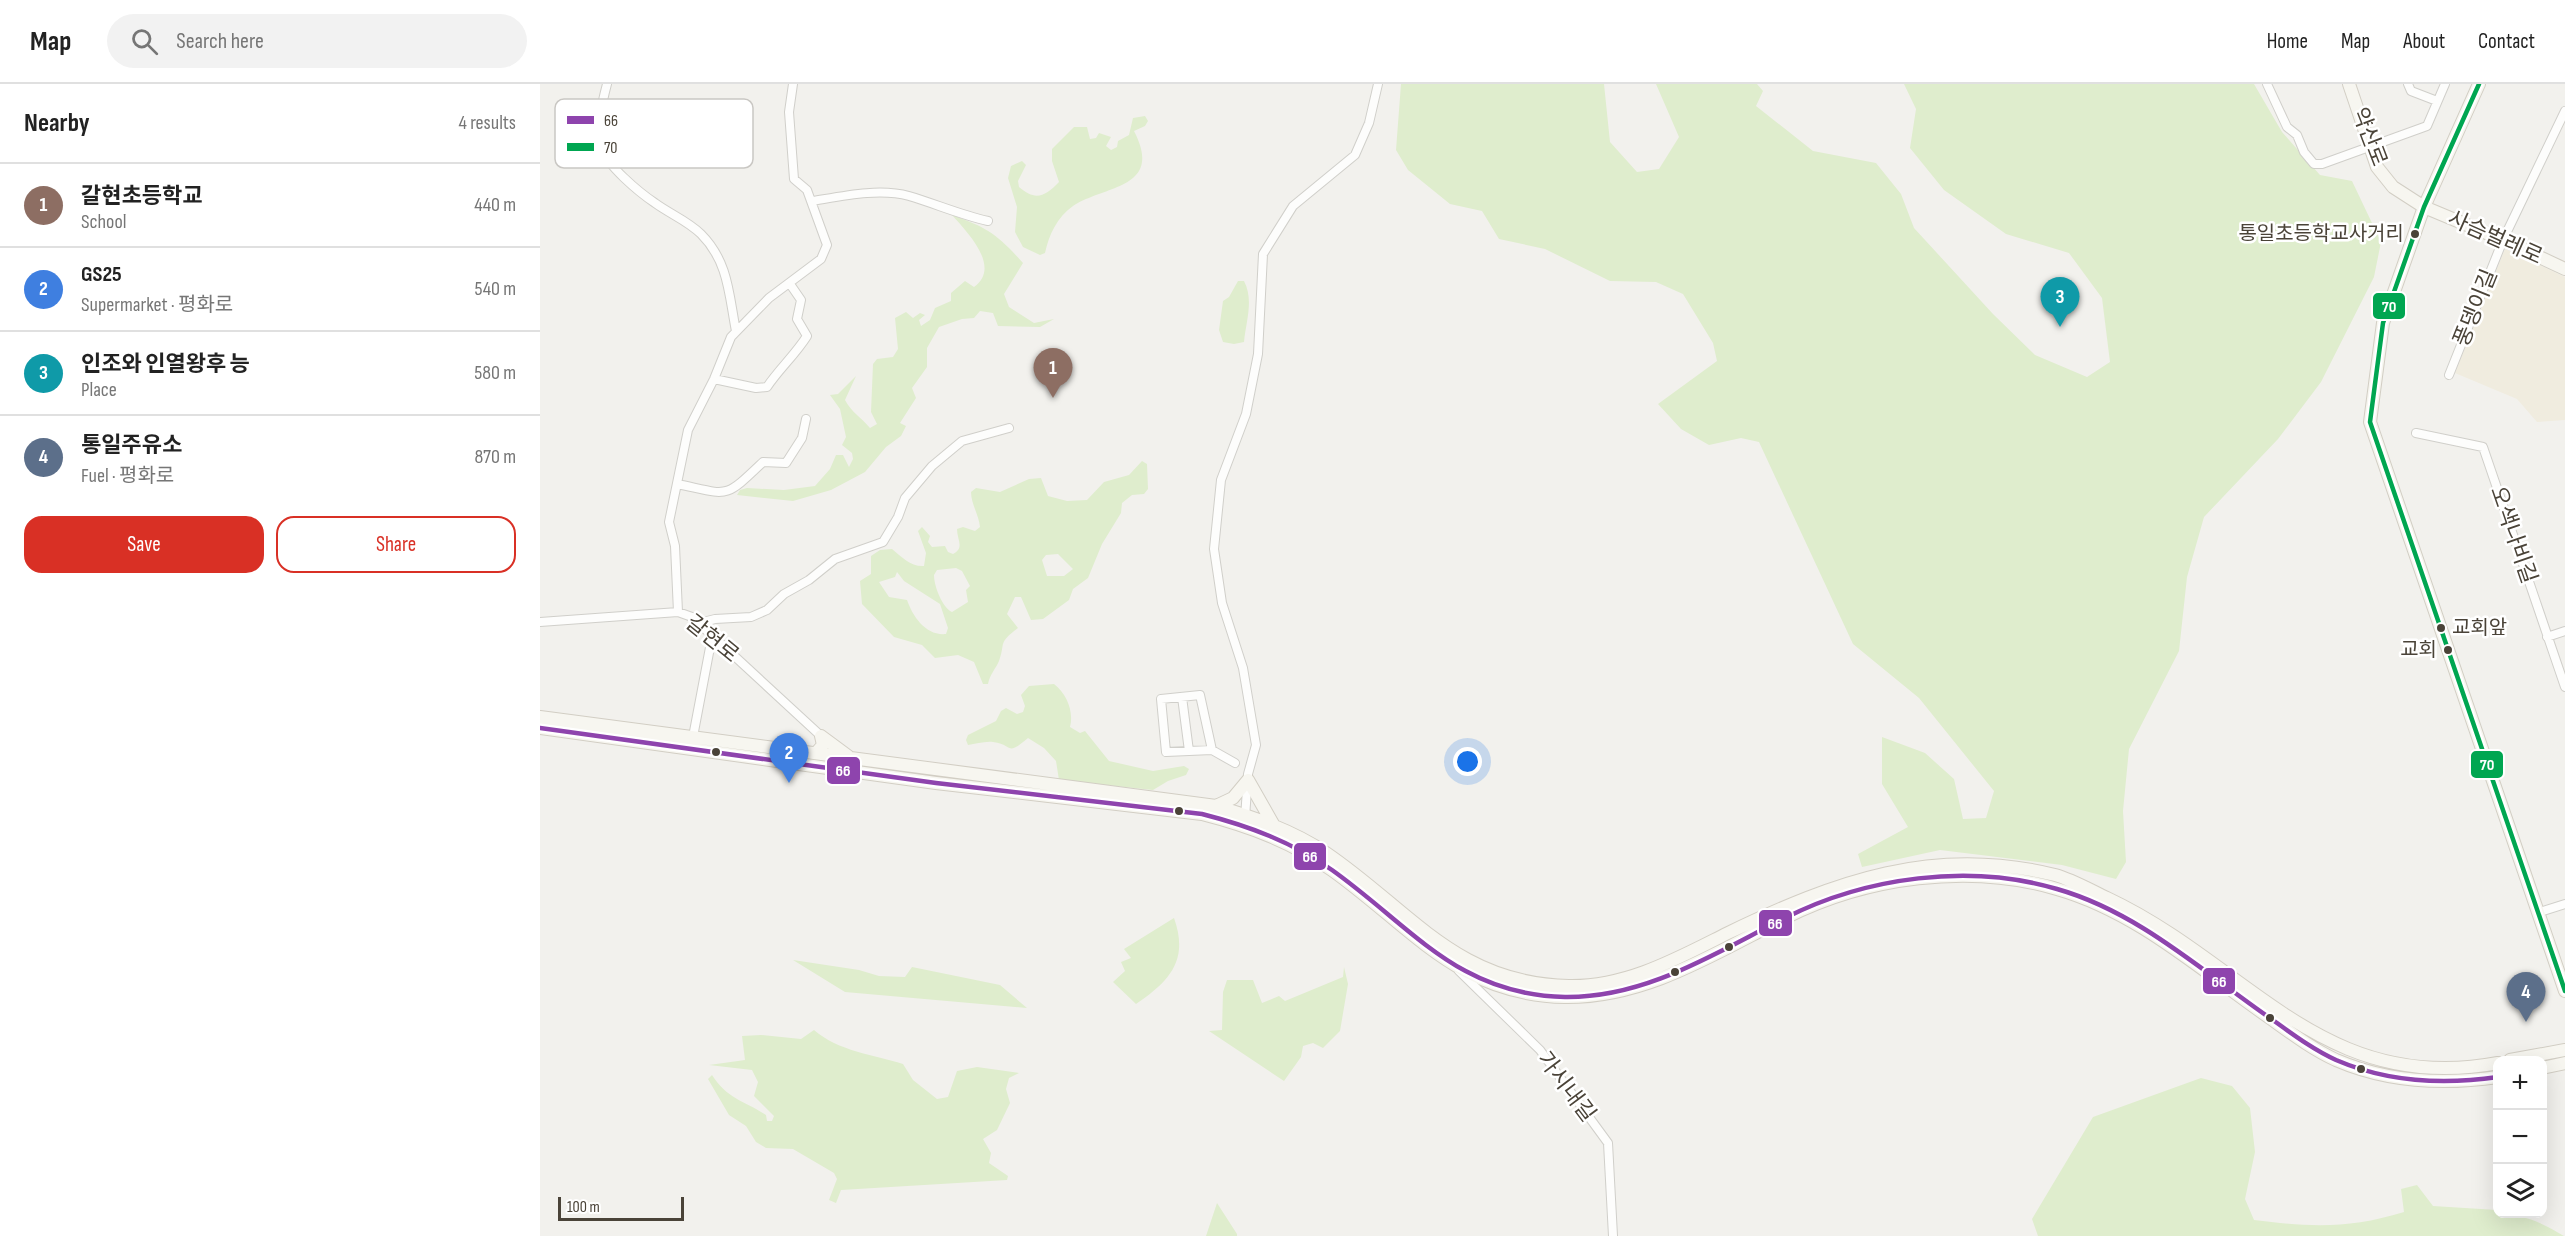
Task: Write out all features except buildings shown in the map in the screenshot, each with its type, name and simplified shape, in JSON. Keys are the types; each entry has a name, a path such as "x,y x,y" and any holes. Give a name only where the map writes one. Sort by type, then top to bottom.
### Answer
{"main road":[{"name":"약산로","path":"2349,84 2377,167 2393,187 2424,207"},
{"path":"2479,84 2424,207 2383,324 2370,422 2540,912 2565,991"},
{"name":"사슴벌레로","path":"2424,207 2565,269"},
{"path":"540,717 936,783 1179,811 1274,825 1325,853 1446,948 1500,974 1536,984 1586,986 1636,975 1661,966 1804,897 1888,871 1939,865 2007,867 2072,881 2139,913 2302,1027 2351,1052 2389,1064 2421,1069 2451,1069 2493,1064"},
{"path":"540,728 816,753 1216,806 1333,871 1456,968 1511,991 1567,997 1632,989 1674,974 1788,916 1858,890 1928,878 1996,879 2060,889 2118,914 2184,955 2309,1046 2337,1060 2397,1078 2458,1081 2493,1078"},
{"path":"816,753 823,745 821,736"},
{"path":"821,736 852,759"},
{"path":"1216,806 1233,798 1248,780 1274,825"},
{"path":"2532,1056 2565,1050"},
{"path":"2547,1067 2565,1063"}],"street":[{"path":"603,99 607,84"},
{"path":"678,612 675,546 669,522 688,430 714,379 731,337 769,298 821,259 827,245 814,213 813,201 807,190 794,179 789,112 793,84"},
{"path":"1244,820 1248,780 1256,745 1244,668 1222,603 1214,549 1221,480 1246,414 1258,354 1263,254 1293,206 1355,155 1369,123 1378,84"},
{"path":"2268,84 2287,126 2297,135 2304,152 2314,164 2322,164 2371,148 2427,126 2445,84"},
{"path":"2408,84 2410,91 2437,101"},
{"name":"풍뎅이길","path":"2449,375 2503,240 2565,111"},
{"path":"615,168 646,196 702,235 721,265 730,288 736,331"},
{"path":"813,201 850,195 907,196 958,214 988,221"},
{"path":"714,379 756,388 767,387 778,370 798,351 807,336 796,319 801,300 790,284"},
{"path":"677,484 726,494 734,490 763,462 786,463 802,438 806,419"},
{"path":"699,623 715,619 751,616 767,610 784,594 809,580 835,559 872,548 883,542 898,518 905,498 932,466 962,441 1009,428"},
{"name":"오색나비길","path":"2416,433 2483,447 2565,687"},
{"name":"갈현로","path":"540,622 678,612 692,617 821,736"},
{"path":"2547,637 2565,631"},
{"path":"692,742 712,637"},
{"path":"1212,750 1200,695 1161,699 1166,752 1212,750 1235,763"},
{"path":"1182,697 1189,752"},
{"path":"2540,912 2565,904"},
{"name":"가시내길","path":"1456,968 1540,1050 1608,1143 1613,1236"}],"shaded area":[{"path":"2505,249 2565,277 2565,420 2537,422 2517,399 2455,373"}],"green space":[{"path":"1401,84 1604,84 1610,142 1637,172 1659,169 1679,137 1656,84 1757,84 1763,91 1756,106 1813,151 1876,163 1901,194 1914,228 1993,314 2035,355 2087,377 2110,362 2102,298 2069,253 2006,234 1944,190 1910,148 1916,109 1904,84 2254,84 2282,132 2320,175 2352,181 2381,242 2374,277 2321,382 2278,439 2204,517 2187,577 2179,651 2129,749 2123,811 2126,862 2116,879 2062,865 1940,850 1862,867 1858,854 1908,827 1882,784 1882,737 1925,753 1954,779 1963,819 1986,818 1994,791 1919,698 1853,644 1759,442 1741,438 1709,445 1681,429 1658,404 1717,361 1713,343 1683,294 1656,282 1610,281 1545,249 1499,239 1482,211 1450,204 1408,170 1396,150"},
{"path":"1145,116 1148,121 1145,126 1134,131 1141,150 1142,164 1136,175 1127,182 1086,199 1067,210 1054,227 1045,253 1040,255 1023,247 1015,232 1017,207 1008,178 1011,166 1022,161 1026,165 1018,181 1019,187 1035,196 1044,194 1059,182 1052,161 1052,149 1074,127 1087,127 1090,139 1096,138 1099,133 1111,137 1106,146 1111,150 1117,147 1118,141 1129,135 1133,118"},
{"path":"952,215 991,233 1023,263 1004,294 1009,307 1034,323 1054,319 1040,327 998,326 993,313 980,311 974,318 962,319 939,327 927,348 927,367 912,388 916,398 900,423 906,426 901,436 886,447 865,472 831,490 793,501 737,495 740,490 747,488 784,490 815,486 830,469 836,455 843,455 849,467 853,459 852,453 842,445 846,437 840,409 830,395 838,394 856,376 845,400 870,428 877,424 871,412 873,364 877,359 893,357 898,349 895,318 906,312 913,318 920,313 925,315 919,320 921,326 930,320 935,308 951,301 951,293 965,281 974,287 982,279 983,260 979,250"},
{"path":"1238,281 1244,281 1247,288 1248,311 1244,342 1234,344 1223,342 1219,330 1223,301 1229,297"},
{"path":"1142,461 1147,464 1148,489 1144,494 1132,495 1122,503 1121,513 1102,544 1088,578 1073,589 1069,600 1043,619 1031,620 1021,597 1015,597 1007,614 1018,628 1003,643 999,661 988,684 983,684 974,662 958,655 935,658 922,645 894,637 862,604 860,581 871,574 871,556 880,550 892,549 911,563 924,566 926,553 918,531 922,527 930,536 928,542 932,547 945,546 948,552 953,554 957,552 960,546 957,529 963,527 975,531 980,527 971,496 971,492 976,488 1000,492 1029,479 1041,478 1048,496 1067,501 1087,500 1104,482 1129,475","holes":["1058,554 1073,569 1064,576 1047,576 1042,560 1046,555","956,568 962,571 970,586 966,590 968,602 952,612 945,606 937,590 934,580 937,570","897,572 904,581 940,604 948,628 946,634 926,629 913,613 907,600 889,597 879,582 895,577"]},
{"path":"1054,684 1063,693 1068,704 1071,715 1070,727 1080,733 1085,731 1109,761 1153,771 1184,766 1189,769 1186,775 1168,781 1153,790 1059,780 1056,761 1044,748 1028,738 1013,748 993,742 968,745 966,740 968,735 996,721 1001,711 1006,708 1017,714 1023,712 1025,706 1021,695 1029,686"},
{"path":"1174,918 1178,933 1178,958 1167,978 1136,1004 1113,982 1125,971 1121,962 1131,958 1124,949"},
{"path":"793,960 859,970 879,976 905,977 912,967 1000,985 1027,1008 845,992"},
{"path":"1344,967 1348,984 1340,1031 1323,1048 1313,1043 1303,1046 1301,1057 1284,1081 1209,1031 1222,1030 1223,992 1227,980 1253,980 1262,1003 1279,996 1285,1001 1343,977"},
{"path":"814,1030 845,1048 903,1064 913,1080 937,1099 948,1097 957,1071 977,1067 1019,1073 1009,1078 1006,1089 1010,1103 997,1130 983,1139 991,1153 989,1163 1008,1176 1007,1180 841,1190 836,1203 829,1200 837,1179 834,1173 793,1149 766,1148 756,1142 746,1126 729,1115 708,1079 712,1075 730,1095 766,1115 767,1121 772,1121 774,1116 754,1096 758,1082 752,1070 709,1065 745,1060 742,1036 761,1035 801,1039"},
{"path":"2201,1078 2232,1086 2250,1108 2255,1152 2245,1199 2254,1220 2329,1225 2384,1218 2404,1212 2401,1189 2417,1185 2433,1206 2493,1210 2493,1218 2532,1220 2564,1236 2038,1236 2032,1219 2093,1117"},
{"path":"1217,1203 1237,1234 1237,1236 1206,1236"}],"transit line":[{"name":"70","path":"2479,84 2424,207 2383,323 2370,422 2565,991"},
{"name":"66","path":"540,728 936,783 1202,814 1237,824 1286,843 1317,860 1438,954 1465,971 1495,984 1528,993 1565,997 1595,995 1652,982 1706,959 1816,904 1883,884 1918,878 1954,876 2023,881 2087,899 2115,912 2168,944 2294,1035 2336,1060 2375,1073 2416,1080 2457,1081 2493,1077"}],"place":[{"name":"통일초등학교사거리","path":"2415,234"},
{"name":"인조와 인열왕후 능","path":"2060,327"},
{"name":"갈현초등학교","path":"1053,398"},
{"name":"교회앞","path":"2441,628"},
{"name":"교회","path":"2448,650"},
{"name":"GS25","path":"789,783"},
{"name":"통일주유소","path":"2526,1022"}]}
